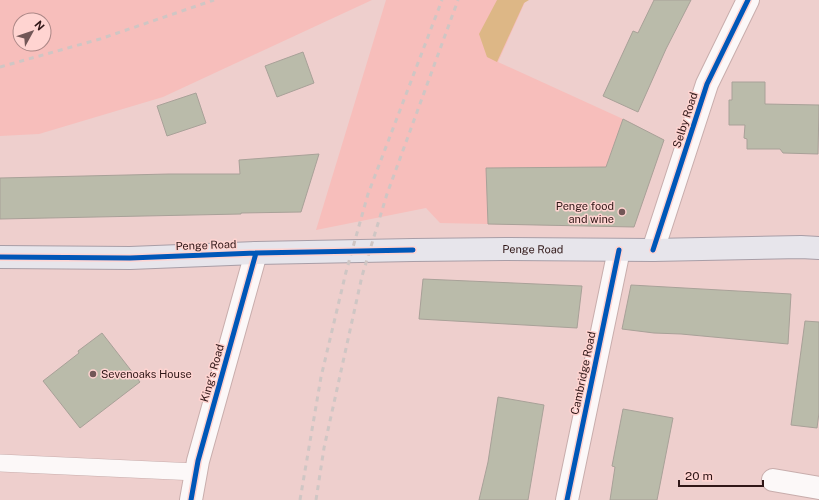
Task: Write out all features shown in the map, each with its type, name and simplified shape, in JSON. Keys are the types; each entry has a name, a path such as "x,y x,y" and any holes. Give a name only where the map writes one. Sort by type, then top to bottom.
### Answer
{"main road":[{"name":"Penge Road","path":"0,257 130,258 256,253 459,250 810,248"}],"street":[{"name":"Selby Road","path":"653,250 707,84 748,0"},
{"name":"Cambridge Road","path":"567,500 619,250"},
{"name":"King's Road","path":"191,500 200,453 256,253"},
{"path":"773,480 819,488"}],"lane":[{"path":"0,463 196,472"}],"shaded area":[{"path":"0,0 372,0 163,97 39,134 0,136"},
{"path":"386,0 526,0 498,62 623,119 664,140 634,227 440,223 426,208 316,230"},
{"path":"497,0 529,0 524,3 497,62 487,57 479,34"}],"building":[{"path":"654,0 691,0 666,49 638,112 603,96 633,31 638,33"},
{"path":"303,52 314,83 277,97 265,66"},
{"path":"732,82 765,82 765,104 819,105 818,154 783,153 780,149 747,149 747,139 744,138 745,125 729,125 729,100 732,100"},
{"path":"196,93 206,123 167,136 157,106"},
{"path":"623,119 664,140 634,227 488,224 486,168 606,167"},
{"path":"319,154 301,212 0,219 0,178 240,174 239,160"},
{"path":"423,279 582,286 577,328 419,319"},
{"path":"631,285 791,294 788,344 622,329"},
{"path":"805,321 819,322 819,413 817,428 791,425"},
{"name":"Sevenoaks House","path":"102,333 140,382 80,428 43,381"},
{"path":"498,397 544,405 528,500 479,500 488,462"},
{"path":"623,409 673,418 657,500 610,500 615,467 612,466"}],"railway":[{"path":"0,67 100,39 214,0"},
{"path":"300,500 321,377 346,272 368,194 442,0"},
{"path":"316,500 324,448 362,276 387,194 458,0"}],"cycle path":[{"path":"653,250 707,84 748,0"},
{"path":"0,257 130,258 256,253 413,250"},
{"path":"567,500 619,250"},
{"path":"191,500 198,461 256,253"}],"place":[{"name":"Penge food and wine","path":"622,212"},
{"name":"Sevenoaks House","path":"93,374"}]}
